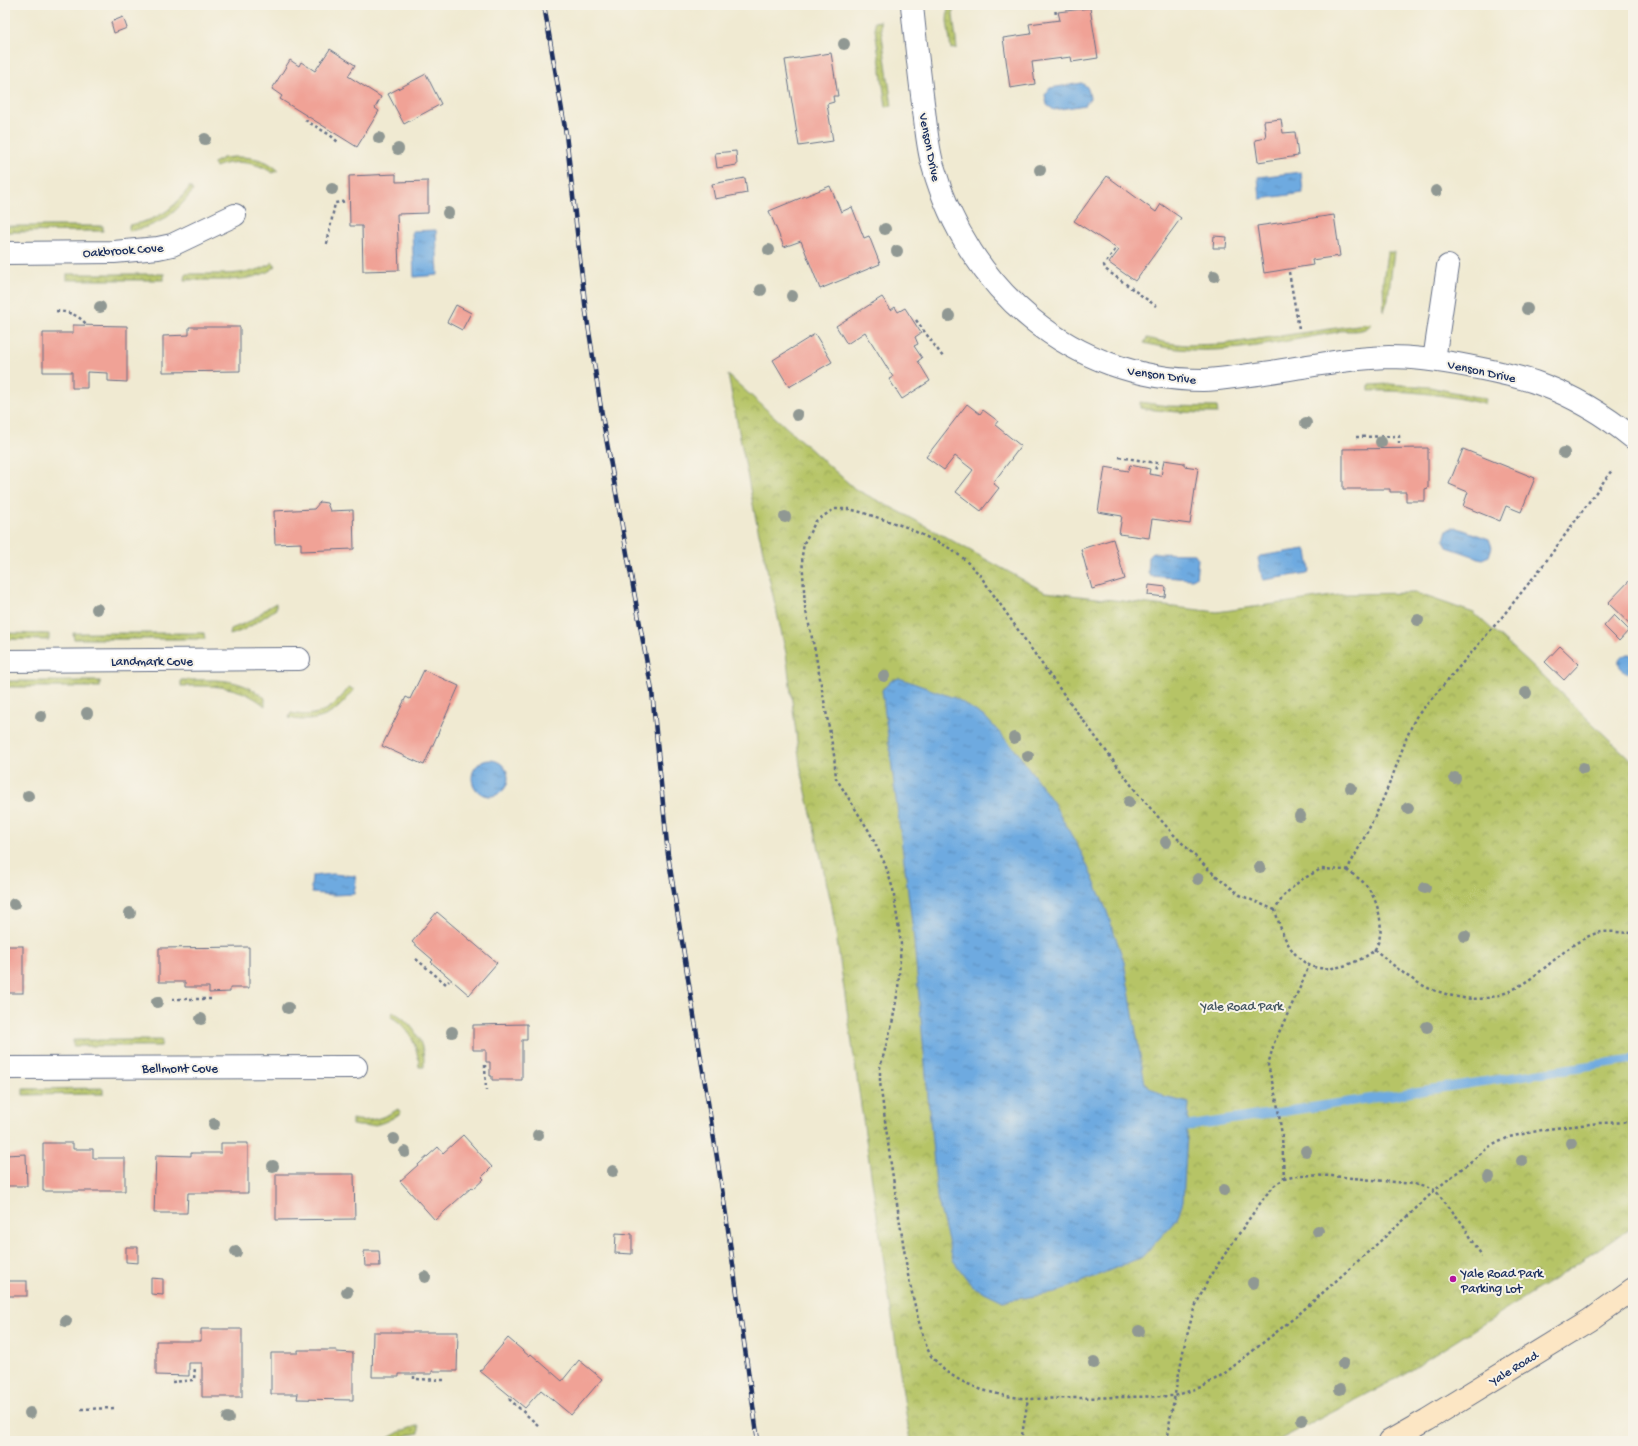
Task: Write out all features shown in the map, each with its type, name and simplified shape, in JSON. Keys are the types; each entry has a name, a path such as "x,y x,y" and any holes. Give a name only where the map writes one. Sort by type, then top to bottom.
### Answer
{"main road":[{"name":"Yale Road","path":"1390,1441 1590,1320 1633,1289"}],"street":[{"name":"Venson Drive","path":"912,5 932,163 944,200 961,236 987,275 1012,303 1034,322 1080,351 1112,365 1135,372 1203,380 1352,360 1390,357 1434,360 1506,374 1549,387 1575,400 1633,438"},
{"name":"Oakbrook Cove","path":"5,253 114,252 158,248 172,245 235,215"},
{"path":"1434,360 1448,266"},
{"name":"Landmark Cove","path":"5,661 299,659"},
{"name":"Bellmont Cove","path":"5,1068 356,1067"}],"path":[{"path":"1055,5 1056,17"},
{"path":"305,120 330,135 339,143"},
{"path":"328,244 335,203 347,201"},
{"path":"1115,250 1104,265 1105,268 1156,306"},
{"path":"1289,272 1299,329"},
{"path":"56,311 76,315 86,324"},
{"path":"916,320 943,357"},
{"path":"1356,437 1399,436 1399,443"},
{"path":"1119,457 1157,463 1155,471"},
{"path":"1347,870 1387,790 1407,734 1416,717 1502,618 1612,470"},
{"path":"1275,910 1240,895 1209,870 1174,835 1138,794 1051,677 979,574 963,558 949,548 906,527 849,509 834,508 816,521 804,543 802,556 805,607 816,651 834,755 836,778 869,831 885,864 893,889 901,944 898,990 892,1024 880,1068 880,1082 908,1275 918,1319 927,1348 931,1356 945,1371 961,1381 982,1390 1006,1396 1028,1399 1175,1396 1204,1386 1225,1373 1265,1343 1305,1309 1435,1190 1489,1147 1509,1137 1547,1129 1599,1123 1633,1122"},
{"path":"1321,869 1347,870 1364,883 1375,901 1381,931 1374,949 1354,963 1331,969 1309,965 1296,955 1288,943 1280,928 1275,910 1284,895 1301,880 1321,869"},
{"path":"1374,949 1403,973 1426,988 1455,997 1482,1000 1497,997 1515,989 1535,976 1567,948 1598,932 1633,933"},
{"path":"416,959 446,984 449,981"},
{"path":"1284,1179 1282,1135 1277,1102 1268,1065 1274,1043 1309,965"},
{"path":"172,999 210,999"},
{"path":"485,1065 486,1091"},
{"path":"1166,1441 1184,1347 1194,1309 1210,1276 1266,1195 1275,1185 1284,1179 1300,1175 1332,1176 1414,1184 1435,1190 1462,1223 1482,1256"},
{"path":"172,1382 194,1380 195,1367"},
{"path":"414,1376 414,1379 444,1380"},
{"path":"509,1399 539,1426"},
{"path":"1021,1441 1028,1399"},
{"path":"81,1409 116,1408"}],"green space":[{"path":"948,5 954,5 953,15 957,48 951,49 947,21"},
{"path":"880,21 892,106 886,107 874,22"},
{"path":"234,157 258,159 268,163 278,170 273,173 260,166 238,162 216,167 213,163 223,158"},
{"path":"190,186 193,191 173,213 149,226 129,231 129,225 157,217 171,208"},
{"path":"5,226 103,226 103,231 5,232"},
{"path":"1387,252 1394,252 1388,299 1384,311 1383,281"},
{"path":"273,262 276,266 267,272 245,279 185,280 186,274 243,273 265,267"},
{"path":"67,274 164,274 164,280 67,280"},
{"path":"1372,323 1365,329 1356,331 1338,331 1290,341 1241,348 1192,350 1168,348 1144,343 1147,338 1168,343 1186,345 1223,344"},
{"name":"Yale Road Park","path":"728,375 855,489 904,514 1045,592 1217,612 1347,594 1416,593 1474,613 1531,665 1633,762 1633,1226 1573,1267 1394,1380 1277,1441 910,1441 832,907 800,765 786,653 756,520"},
{"path":"1389,384 1430,387 1486,399 1485,404 1427,394 1399,391 1369,391 1369,385"},
{"path":"1140,402 1169,406 1217,407 1218,413 1179,412 1140,408"},
{"path":"276,603 276,609 249,627 230,635 231,629 252,620"},
{"path":"5,633 49,634 49,640 5,639"},
{"path":"73,633 204,633 205,639 74,639"},
{"path":"181,680 215,680 245,686 265,698 265,706 255,699 235,690 204,686 181,686"},
{"path":"5,681 100,681 100,687 5,687"},
{"path":"349,687 354,690 340,705 326,716 309,720 289,718 291,713 309,715 324,710 337,701"},
{"path":"393,1012 407,1022 417,1035 423,1050 424,1067 419,1067 417,1052 411,1038 403,1026 391,1017"},
{"path":"73,1040 162,1040 161,1046 73,1046"},
{"path":"103,1088 103,1094 23,1095 23,1089"},
{"path":"398,1109 401,1113 390,1120 372,1126 352,1125 352,1119 376,1119"},
{"path":"419,1426 419,1433 408,1435 396,1441 383,1441 401,1431"}],"water":[{"path":"1082,83 1088,88 1090,98 1085,105 1054,110 1047,105 1045,95 1050,88"},
{"path":"1301,172 1303,193 1260,199 1258,177"},
{"path":"436,230 438,275 414,277 412,231"},
{"path":"1455,527 1489,539 1492,547 1489,556 1482,559 1447,547 1444,540 1447,530"},
{"path":"1305,549 1307,551 1310,571 1308,573 1264,580 1262,578 1258,558 1260,556"},
{"path":"1153,553 1195,554 1198,559 1196,577 1192,579 1150,576 1148,573 1149,557"},
{"path":"1624,655 1633,655 1633,676 1623,670 1619,664 1620,659"},
{"path":"899,678 957,699 986,718 1017,752 1053,802 1083,856 1106,909 1124,962 1145,1084 1164,1097 1189,1103 1183,1201 1177,1219 1142,1257 1055,1293 1003,1301 972,1286 953,1260 937,1197 913,931 882,690 891,681"},
{"path":"494,760 503,765 507,771 507,785 503,791 494,796 486,796 477,791 473,785 472,774 477,765 483,761"},
{"path":"333,874 355,876 356,881 354,894 334,895 312,893 312,876"}],"building":[{"path":"1090,8 1098,58 1072,62 1071,57 1032,62 1035,84 1010,88 1003,38 1031,34 1029,24 1060,20 1058,12"},
{"path":"123,17 127,28 114,33 111,22"},
{"path":"330,49 355,65 348,76 381,97 375,108 379,111 357,147 280,99 282,96 272,89 290,60 299,66 301,62 315,71"},
{"path":"831,53 838,96 833,96 834,102 827,104 833,141 799,146 785,60"},
{"path":"426,74 441,104 404,124 388,94"},
{"path":"1281,119 1283,133 1295,132 1298,156 1258,162 1255,140 1266,138 1264,121"},
{"path":"736,151 737,165 717,168 715,153"},
{"path":"396,174 396,182 428,181 428,213 397,214 399,270 363,271 362,226 350,226 349,176"},
{"path":"1107,176 1156,212 1161,204 1181,218 1135,281 1109,263 1119,250 1074,221"},
{"path":"745,178 747,193 715,199 712,184"},
{"path":"830,186 841,212 852,207 864,238 869,236 880,264 820,289 801,241 784,247 769,211"},
{"path":"1334,215 1340,256 1312,260 1313,265 1264,273 1257,226"},
{"path":"1214,236 1227,237 1226,248 1213,248"},
{"path":"882,297 891,310 895,307 898,312 905,308 921,333 915,337 918,344 914,346 922,358 918,361 930,381 902,399 889,379 893,377 865,332 847,344 836,326"},
{"path":"456,305 471,313 462,330 447,322"},
{"path":"73,325 127,326 127,382 108,381 108,373 87,372 87,388 72,388 72,372 43,372 43,333 73,333"},
{"path":"189,327 240,327 240,371 163,372 163,336 189,335"},
{"path":"815,334 832,362 789,387 773,360"},
{"path":"967,404 980,414 983,410 998,421 995,425 1021,446 993,483 999,488 981,511 956,492 973,470 955,456 944,470 926,457"},
{"path":"1428,448 1428,488 1425,489 1425,501 1406,501 1406,492 1390,492 1390,489 1343,489 1343,449"},
{"path":"1463,449 1535,478 1521,512 1506,506 1500,521 1463,506 1468,492 1449,484"},
{"path":"1164,460 1184,463 1184,466 1198,468 1190,524 1152,519 1149,538 1119,534 1122,516 1098,512 1105,467 1128,471 1130,465 1150,469 1149,474 1161,476"},
{"path":"320,502 327,503 330,511 353,510 354,549 301,551 301,543 275,544 274,511 314,509"},
{"path":"1113,539 1125,579 1092,589 1081,549"},
{"path":"1633,577 1633,627 1608,603"},
{"path":"1149,585 1166,587 1165,597 1148,595"},
{"path":"1614,615 1629,630 1619,641 1604,626"},
{"path":"1560,646 1579,664 1564,680 1545,662"},
{"path":"424,670 459,686 424,765 382,746 406,697 410,699"},
{"path":"437,912 497,963 469,995 431,962 433,960 412,942"},
{"path":"5,946 23,946 23,993 5,993"},
{"path":"249,947 249,988 230,988 230,992 209,993 209,987 185,987 185,982 159,982 159,948"},
{"path":"527,1024 527,1040 522,1040 522,1080 492,1080 492,1076 490,1076 490,1062 486,1062 486,1050 473,1050 473,1025"},
{"path":"463,1135 492,1167 482,1177 484,1179 473,1189 472,1187 435,1220 400,1181 438,1147 443,1153"},
{"path":"43,1143 73,1143 73,1149 93,1149 93,1158 125,1158 125,1191 43,1191"},
{"path":"221,1143 248,1143 248,1193 188,1193 187,1213 154,1213 156,1155 191,1156 191,1153 221,1153"},
{"path":"26,1154 27,1186 5,1186 5,1155"},
{"path":"276,1174 354,1174 355,1219 276,1220"},
{"path":"616,1233 632,1234 632,1254 615,1253"},
{"path":"126,1247 138,1247 138,1263 126,1262"},
{"path":"364,1251 379,1251 380,1266 365,1266"},
{"path":"151,1278 163,1279 163,1295 151,1294"},
{"path":"5,1281 27,1281 27,1296 5,1296"},
{"path":"201,1329 242,1329 242,1397 202,1397 202,1363 189,1363 189,1376 156,1375 156,1341 201,1341"},
{"path":"373,1332 458,1332 457,1371 432,1371 432,1374 399,1374 399,1377 372,1377"},
{"path":"508,1338 529,1356 531,1354 562,1381 579,1360 602,1379 571,1415 541,1390 525,1408 480,1371"},
{"path":"5,1347 7,1347 6,1373 5,1373"},
{"path":"298,1350 337,1350 336,1352 353,1353 353,1400 297,1399 298,1394 271,1394 271,1353 298,1353"}],"waterway":[{"path":"1188,1126 1633,1059"}],"railway":[{"path":"544,5 566,134 586,312 603,421 652,691 668,855 724,1201 758,1441"}],"place":[{"name":"Yale Road Park Parking Lot","path":"1453,1279"}]}
